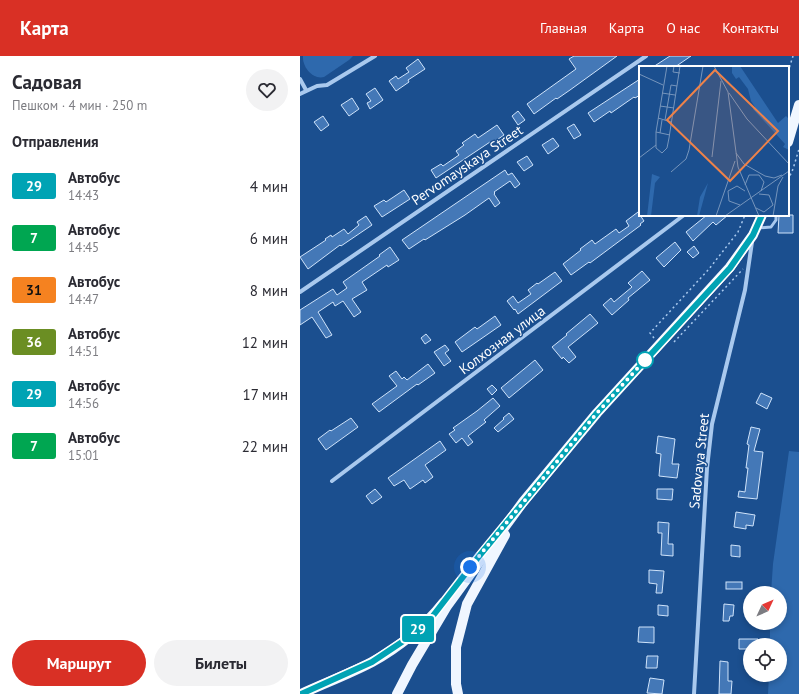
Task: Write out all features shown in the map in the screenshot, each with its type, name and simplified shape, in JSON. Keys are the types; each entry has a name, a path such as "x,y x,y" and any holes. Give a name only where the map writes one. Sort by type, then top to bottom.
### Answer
{"main road":[{"path":"789,137 799,105"},
{"path":"397,694 412,665 447,606 523,502 597,413 730,268 754,231 762,216"},
{"path":"458,694 456,684 456,647 467,604 523,502"},
{"path":"301,694 372,662 411,636 432,617 480,555 504,527"}],"street":[{"path":"300,94 317,86 327,85 375,56"},
{"name":"Pervomayskaya Street","path":"300,292 646,56"},
{"path":"300,78 306,90"},
{"name":"Колхозная улица","path":"332,481 683,216"},
{"name":"Sadovaya Street","path":"694,694 707,468 712,424 745,290 754,231"}],"lane":[{"path":"754,231 771,227 776,220 776,216"}],"path":[{"path":"789,69 793,56"},
{"path":"789,178 799,149"},
{"path":"650,333 710,269 738,232 745,216"}],"shaded area":[{"path":"303,56 353,56 324,77 316,77 306,68"},
{"path":"789,451 799,452 799,694 768,694 769,682 787,682 787,638 770,638 770,630 787,630 787,586 771,586 773,564"}],"building":[{"path":"574,56 617,56 534,114 527,104 576,69 569,59"},
{"path":"670,56 691,56 676,66 655,66"},
{"path":"418,59 425,69 408,80 409,82 396,91 389,81 396,76 398,79 409,72 406,68"},
{"path":"639,80 639,96 635,98 634,97 611,113 610,111 594,122 588,113"},
{"path":"375,88 383,100 370,109 367,103 371,101 366,94"},
{"path":"352,98 359,109 349,116 341,105"},
{"path":"518,111 525,120 518,125 512,116"},
{"path":"323,116 329,125 321,131 314,122"},
{"path":"574,124 581,135 574,139 567,128"},
{"path":"497,125 504,135 491,144 490,142 436,178 431,170 441,164 443,166 459,155 456,151 464,145 462,143 475,134 478,138"},
{"path":"553,138 559,146 548,154 542,145"},
{"path":"527,156 533,165 524,171 517,162"},
{"path":"505,170 508,175 512,173 520,184 515,188 510,181 494,192 500,203 495,207 489,198 465,215 409,249 402,240"},
{"path":"404,190 410,199 382,217 374,206 384,200 386,202"},
{"path":"638,212 639,216 644,221 640,224 641,225 590,263 589,262 571,275 563,264 592,240 595,244 616,229 619,233 629,226 626,221"},
{"path":"793,215 793,233 778,233 779,216"},
{"path":"366,216 372,225 341,246 340,245 308,269 300,257 331,235 332,237 344,229 348,234 359,225 357,222"},
{"path":"706,216 727,216 716,225 713,222 693,241 686,232"},
{"path":"675,242 681,250 664,267 656,258"},
{"path":"694,246 699,253 693,258 687,252"},
{"path":"390,247 399,260 388,267 387,265 362,282 367,290 352,299 361,312 354,317 343,301 335,306 333,302 318,312 332,335 326,338 312,317 300,325 300,310 333,289 337,295 347,288 343,282 380,256 379,255"},
{"path":"642,271 650,280 628,298 629,300 612,315 603,305 611,298 614,302 632,287 628,283"},
{"path":"555,272 562,281 518,314 507,301 513,296 518,303 531,294 528,290"},
{"path":"590,314 598,323 568,347 576,357 569,363 563,357 562,359 552,347"},
{"path":"495,316 501,325 462,352 455,342 475,327 477,329"},
{"path":"426,334 431,340 425,344 421,338"},
{"path":"445,345 449,350 445,353 451,361 444,366 434,352"},
{"path":"535,360 543,370 509,398 501,388"},
{"path":"428,364 435,373 418,385 417,384 379,412 372,404 397,386 389,376 396,371 402,379 404,377 407,380"},
{"path":"492,385 497,390 492,395 487,389"},
{"path":"761,393 772,398 767,409 756,403"},
{"path":"493,398 500,406 484,420 486,422 468,436 473,442 468,446 462,438 456,443 449,434 455,430 453,428"},
{"path":"509,413 514,419 498,432 494,428"},
{"path":"351,418 358,427 326,450 318,439"},
{"path":"751,427 760,429 754,451 763,452 757,499 738,497 739,491 745,492 749,445 747,444"},
{"path":"658,436 675,439 672,464 679,464 677,478 659,476 661,454 656,453"},
{"path":"440,441 446,450 425,465 433,477 425,483 423,480 410,489 404,480 394,486 388,478"},
{"path":"375,489 382,497 372,504 366,496"},
{"path":"657,489 673,489 672,500 657,499"},
{"path":"736,512 755,515 753,526 746,525 746,529 734,527"},
{"path":"658,522 669,523 668,544 673,544 673,556 661,555 662,533 658,533"},
{"path":"731,545 740,546 740,557 731,556"},
{"path":"649,570 664,571 662,593 656,593 657,584 649,583"},
{"path":"726,582 742,582 742,589 726,589"},
{"path":"724,604 734,605 733,616 730,616 729,621 723,621"},
{"path":"658,605 668,606 668,616 658,615"},
{"path":"639,627 654,627 654,643 638,642"},
{"path":"739,639 743,639 743,649 739,649"},
{"path":"647,656 658,656 657,668 646,668"},
{"path":"720,661 728,662 728,681 732,681 731,694 719,694"},
{"path":"650,678 664,680 662,694 647,693"}],"bus line":[{"name":"29","path":"301,694 372,662 411,636 432,617 480,555 597,413 730,268 753,235 762,216"}],"route":[{"path":"470,567 597,413 645,360"}]}
